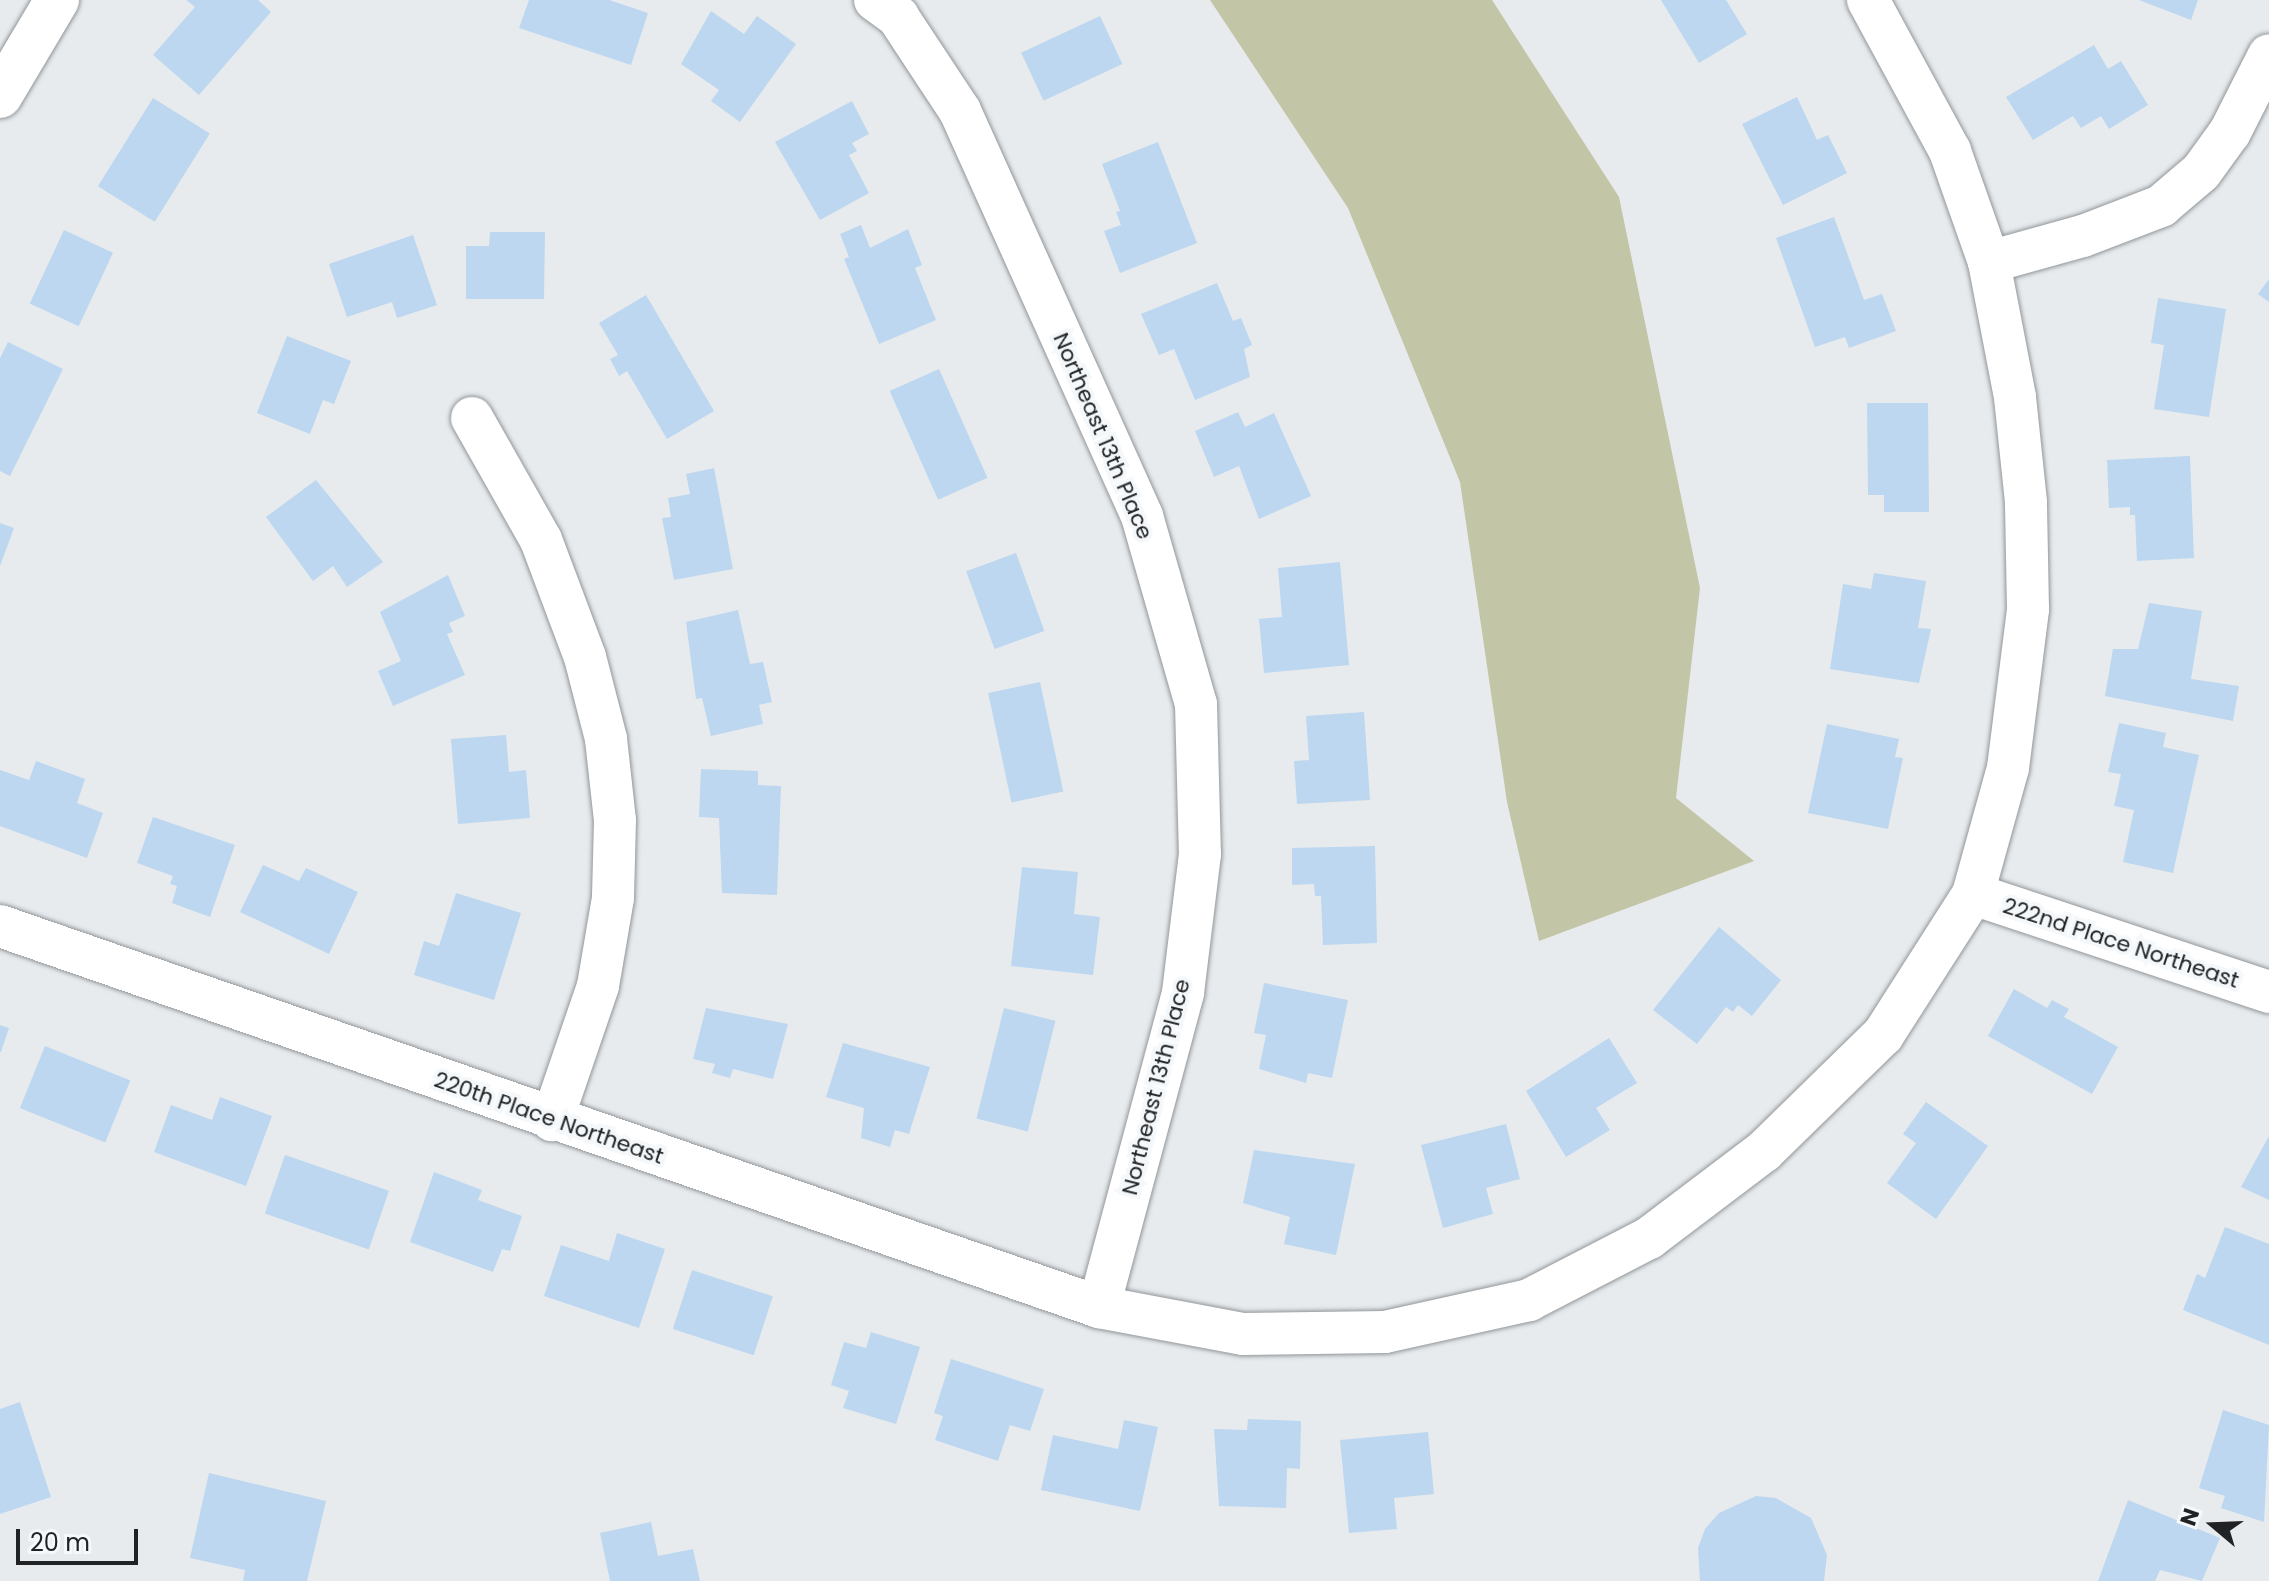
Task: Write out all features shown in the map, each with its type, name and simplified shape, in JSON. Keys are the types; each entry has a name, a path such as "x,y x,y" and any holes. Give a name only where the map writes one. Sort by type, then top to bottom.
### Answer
{"street":[{"path":"0,96 57,0"},
{"name":"220th Place Northeast","path":"0,926 552,1120 1099,1307 1243,1334 1385,1332 1529,1300 1649,1238 1764,1151 1883,1035 1973,894 2008,768 2028,609 2026,502 2015,397 1989,262 1950,151 1868,0"},
{"name":"Northeast 13th Place","path":"886,8 960,111 1142,516 1196,704 1200,854 1183,993 1099,1307"},
{"path":"1989,262 2083,236 2161,206 2201,172 2230,132 2269,55"},
{"path":"472,418 541,540 585,657 606,739 615,820 613,898 598,986 552,1120"},
{"name":"222nd Place Northeast","path":"1973,894 2269,992"}],"green space":[{"path":"1210,0 1492,0 1619,197 1700,588 1676,798 1754,861 1539,941 1507,802 1460,482 1348,208"}],"building":[{"path":"186,0 258,0 271,12 199,95 153,55 195,7"},
{"path":"529,0 609,0 648,13 631,65 519,28"},
{"path":"1661,0 1726,0 1747,34 1699,63"},
{"path":"2139,0 2198,0 2191,20"},
{"path":"711,11 744,34 757,16 796,44 740,122 711,101 719,90 681,64"},
{"path":"1100,16 1122,64 1044,101 1021,53"},
{"path":"2094,45 2108,69 2121,61 2148,105 2109,129 2101,116 2081,128 2073,116 2033,140 2006,97"},
{"path":"1797,97 1817,140 1828,135 1847,173 1783,205 1742,124"},
{"path":"153,98 210,134 155,222 98,186"},
{"path":"852,101 869,134 852,143 857,151 849,155 869,193 820,220 775,142"},
{"path":"1158,142 1197,243 1120,273 1104,231 1121,225 1116,212 1120,211 1102,164"},
{"path":"1834,217 1864,300 1882,294 1896,331 1849,348 1845,337 1815,347 1776,238"},
{"path":"861,225 870,248 908,229 922,265 915,268 936,320 879,344 844,259 849,257 840,234"},
{"path":"64,230 113,253 79,326 30,303"},
{"path":"490,232 545,232 544,299 466,299 466,246 489,246"},
{"path":"413,235 437,305 397,318 392,302 347,317 329,264"},
{"path":"2269,279 2269,302 2258,294"},
{"path":"1217,283 1233,321 1241,318 1252,345 1244,349 1250,377 1195,400 1174,349 1159,355 1141,314"},
{"path":"646,295 714,411 667,439 627,371 619,376 610,359 618,355 599,323"},
{"path":"2158,298 2226,309 2209,417 2154,409 2164,345 2151,343"},
{"path":"287,336 351,361 334,404 323,400 310,434 257,413"},
{"path":"8,342 63,369 10,476 0,471 0,358"},
{"path":"939,369 987,478 938,500 890,391"},
{"path":"1867,403 1928,403 1929,512 1884,512 1884,495 1868,495"},
{"path":"1238,412 1245,427 1274,413 1311,496 1259,519 1239,466 1214,477 1195,431"},
{"path":"2190,456 2194,558 2137,561 2135,515 2130,515 2130,507 2109,508 2107,460"},
{"path":"714,468 733,569 674,580 662,518 671,517 668,498 690,494 686,474"},
{"path":"316,480 383,562 347,587 333,566 313,581 266,517"},
{"path":"0,523 14,528 0,566"},
{"path":"1016,553 1044,631 995,649 966,571"},
{"path":"1340,562 1349,665 1264,673 1259,619 1282,617 1278,568"},
{"path":"1874,573 1926,581 1918,628 1931,629 1919,683 1830,669 1843,584 1871,589"},
{"path":"448,575 465,616 449,623 453,632 447,634 465,675 393,706 378,671 401,661 380,612"},
{"path":"2149,603 2202,611 2191,679 2239,686 2233,721 2105,696 2113,649 2138,649"},
{"path":"738,610 750,664 763,662 772,702 759,705 763,724 711,736 702,698 696,699 686,622"},
{"path":"1040,682 1063,792 1011,803 988,693"},
{"path":"1364,712 1370,800 1297,804 1294,761 1309,760 1306,716"},
{"path":"2119,723 2166,733 2163,747 2199,755 2173,873 2123,862 2134,810 2114,806 2121,774 2108,772"},
{"path":"1827,724 1899,739 1895,757 1903,758 1888,829 1808,813"},
{"path":"506,735 509,772 526,770 530,818 458,824 451,739"},
{"path":"36,761 85,779 77,803 103,813 87,858 0,826 0,770 29,780"},
{"path":"701,769 758,771 758,785 781,786 777,895 722,893 719,818 699,817"},
{"path":"153,817 235,845 210,917 172,903 177,886 170,884 173,876 137,863"},
{"path":"1375,846 1377,943 1323,945 1321,896 1315,896 1314,884 1292,885 1292,848"},
{"path":"263,865 299,881 306,868 358,892 329,954 240,912"},
{"path":"1022,867 1078,872 1074,914 1100,917 1093,975 1011,966"},
{"path":"456,893 521,913 494,1000 414,975 424,941 439,946"},
{"path":"1719,927 1781,980 1752,1016 1738,1005 1733,1012 1726,1007 1697,1044 1653,1010"},
{"path":"1264,983 1348,1000 1332,1078 1308,1073 1306,1083 1259,1069 1266,1035 1254,1033"},
{"path":"2014,989 2047,1008 2052,1000 2069,1009 2064,1017 2118,1047 2092,1094 1988,1036"},
{"path":"706,1008 788,1024 773,1079 733,1069 730,1078 712,1073 715,1064 693,1059"},
{"path":"1004,1008 1055,1021 1028,1131 976,1119"},
{"path":"0,1025 9,1028 1,1052 0,1052"},
{"path":"1609,1038 1637,1083 1596,1108 1610,1130 1566,1157 1526,1091"},
{"path":"843,1043 930,1067 909,1134 895,1130 890,1147 861,1138 864,1108 826,1097"},
{"path":"45,1046 130,1080 105,1143 20,1108"},
{"path":"220,1097 272,1116 246,1186 154,1152 171,1105 212,1120"},
{"path":"1926,1102 1988,1146 1936,1219 1887,1183 1916,1143 1903,1134"},
{"path":"1506,1124 1520,1179 1486,1188 1493,1214 1443,1228 1421,1145"},
{"path":"2269,1136 2269,1200 2241,1187"},
{"path":"1254,1150 1355,1164 1336,1255 1284,1244 1290,1217 1243,1203"},
{"path":"285,1155 389,1191 369,1249 265,1214"},
{"path":"434,1172 482,1190 478,1200 522,1216 510,1251 502,1249 493,1272 410,1242"},
{"path":"2225,1227 2269,1244 2269,1345 2183,1310 2197,1274 2205,1278"},
{"path":"617,1233 665,1249 639,1328 544,1296 561,1245 609,1261"},
{"path":"692,1270 773,1296 754,1355 673,1329"},
{"path":"871,1332 920,1347 896,1424 843,1408 849,1391 831,1385 844,1342 866,1348"},
{"path":"951,1359 1044,1389 1030,1431 1010,1425 998,1461 935,1440 943,1416 934,1413"},
{"path":"20,1402 51,1497 0,1514 0,1409"},
{"path":"2223,1410 2269,1425 2264,1522 2221,1508 2225,1496 2199,1488"},
{"path":"1248,1419 1301,1421 1300,1469 1287,1468 1286,1508 1219,1506 1214,1429 1247,1430"},
{"path":"1124,1420 1158,1427 1140,1511 1041,1490 1053,1435 1118,1449"},
{"path":"1428,1432 1434,1494 1394,1498 1397,1529 1349,1533 1340,1440"},
{"path":"209,1473 326,1501 307,1581 243,1581 245,1570 190,1558"},
{"path":"1756,1496 1776,1498 1811,1518 1827,1555 1824,1581 1700,1581 1698,1548 1705,1529 1719,1513"},
{"path":"2128,1500 2220,1538 2202,1581 2160,1570 2155,1581 2098,1581"},
{"path":"651,1522 658,1556 693,1549 700,1581 610,1581 600,1533"}]}
